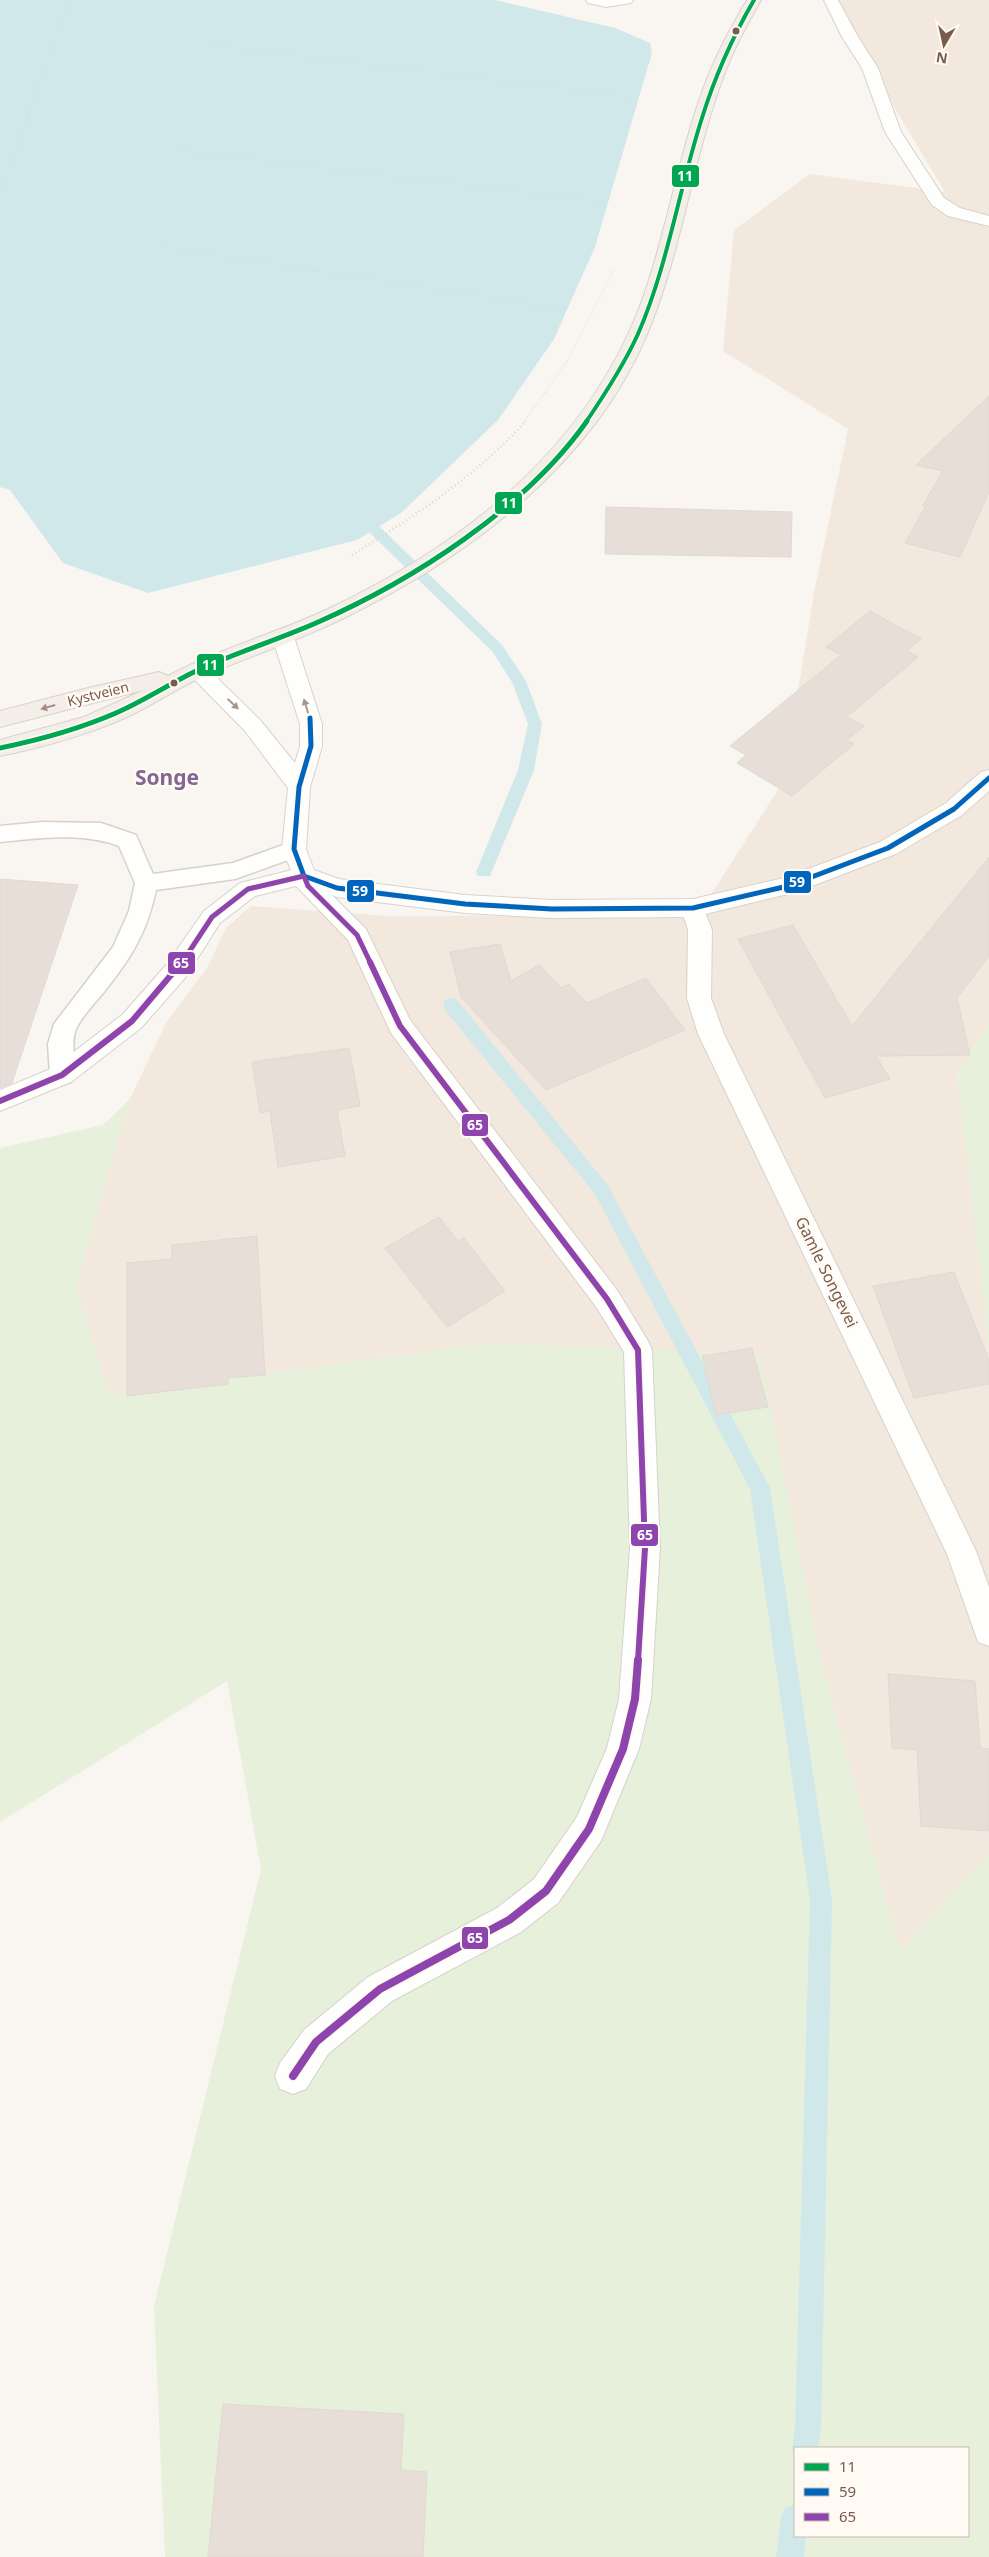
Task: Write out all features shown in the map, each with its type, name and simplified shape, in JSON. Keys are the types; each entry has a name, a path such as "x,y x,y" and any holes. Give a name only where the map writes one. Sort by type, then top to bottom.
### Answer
{"main road":[{"name":"Kystveien","path":"0,748 106,718 197,671 283,637 337,613 395,582 453,546 497,512 572,441 599,403 626,357 643,319 666,254 706,104 732,39 754,0"},
{"name":"Kystveien","path":"0,720 88,695 197,671"}],"street":[{"path":"593,0 606,3 626,0"},
{"path":"831,0 850,37 870,68 893,132 938,201 954,212 989,221"},
{"path":"283,637 312,724 311,746 299,787 299,862 308,886 357,935 400,1026 607,1299 638,1350 645,1548 635,1699 623,1750 589,1829 546,1891 509,1920 380,1989 316,2042 293,2076"},
{"path":"197,671 243,714 277,752 299,787"},
{"path":"299,862 338,888 464,904 552,909 693,908 788,886 888,848 954,809 989,778"},
{"path":"0,1101 62,1075 132,1021 176,971 212,917 248,889 299,862"},
{"name":"Gamle Songevei","path":"693,908 700,930 698,998 711,1034 961,1551 989,1631"}],"lane":[{"path":"0,834 42,830 101,831 128,841 146,883 140,911 123,951 66,1024 60,1044 62,1075"},
{"path":"146,883 299,862"}],"path":[{"path":"0,195 69,0"},
{"path":"205,44 632,97"},
{"path":"175,150 605,202"},
{"path":"159,246 568,310"},
{"path":"349,557 421,512 461,483 488,459 529,416 549,390 588,325 616,264"}],"shaded area":[{"path":"830,0 989,0 989,1024 957,1075 989,1348 989,1855 900,1950 822,1665 491,1343 109,1395 76,1286 130,1099 166,1023 208,966 226,928 251,906 387,916 698,915 783,782 815,588 848,429 723,351 734,230 810,174 945,192"}],"green space":[{"path":"989,1024 989,1348 957,1075"},
{"path":"130,1099 76,1286 109,1395 491,1343 760,1354 822,1665 900,1950 989,1855 989,2557 165,2557 154,2306 261,1869 227,1681 0,1822 0,1148 103,1125"}],"water":[{"path":"0,0 495,0 615,28 650,43 652,53 595,247 554,339 498,420 401,513 357,540 148,593 63,563 10,490 0,487"}],"building":[{"path":"989,396 989,492 960,557 905,543 925,507 923,505 943,471 916,465"},
{"path":"606,507 792,512 791,557 605,554"},
{"path":"870,611 921,639 907,651 918,657 847,717 864,726 847,740 854,744 792,796 737,763 746,755 730,746 841,655 826,647"},
{"path":"989,857 989,956 957,998 970,1055 876,1056 890,1079 825,1098 738,939 793,925 852,1026"},
{"path":"0,879 78,885 12,1083 0,1088"},
{"path":"500,944 511,981 539,965 561,988 569,984 587,1003 646,978 685,1030 546,1090 461,997 450,952"},
{"path":"349,1048 360,1106 337,1110 345,1156 278,1167 270,1111 260,1113 252,1062"},
{"path":"439,1217 458,1241 464,1238 505,1291 447,1327 385,1248"},
{"path":"257,1236 265,1375 228,1378 228,1384 127,1396 127,1263 172,1259 172,1245"},
{"path":"954,1272 989,1360 989,1384 914,1398 873,1286"},
{"path":"752,1348 768,1407 716,1415 702,1356"},
{"path":"888,1674 975,1681 980,1748 989,1749 989,1831 921,1826 917,1750 892,1748"},
{"path":"223,2404 404,2414 401,2470 427,2472 423,2557 208,2557"}],"waterway":[{"path":"374,529 497,648 519,681 535,724 526,770 484,872"},
{"path":"451,1005 601,1189 760,1488 821,1900 808,2428 805,2447"},
{"path":"790,2557 794,2526"}],"transit line":[{"name":"11","path":"0,748 40,739 116,713 196,671 316,623 379,592 425,565 469,535 511,501 550,464 585,423 614,380 638,334 666,251 701,119 715,77 733,37 754,0"},
{"name":"59","path":"310,718 311,746 299,787 294,849 304,876 337,888 465,904 552,909 693,908 788,886 888,848 954,809 989,778"},
{"name":"65","path":"0,1101 62,1075 132,1021 176,971 212,917 248,889 304,876 308,886 357,935 400,1026 607,1299 638,1350 645,1548 635,1699 623,1749 589,1829 546,1891 509,1920 380,1989 316,2042 293,2076"}],"district":[{"name":"Songe","path":"167,778"}]}
